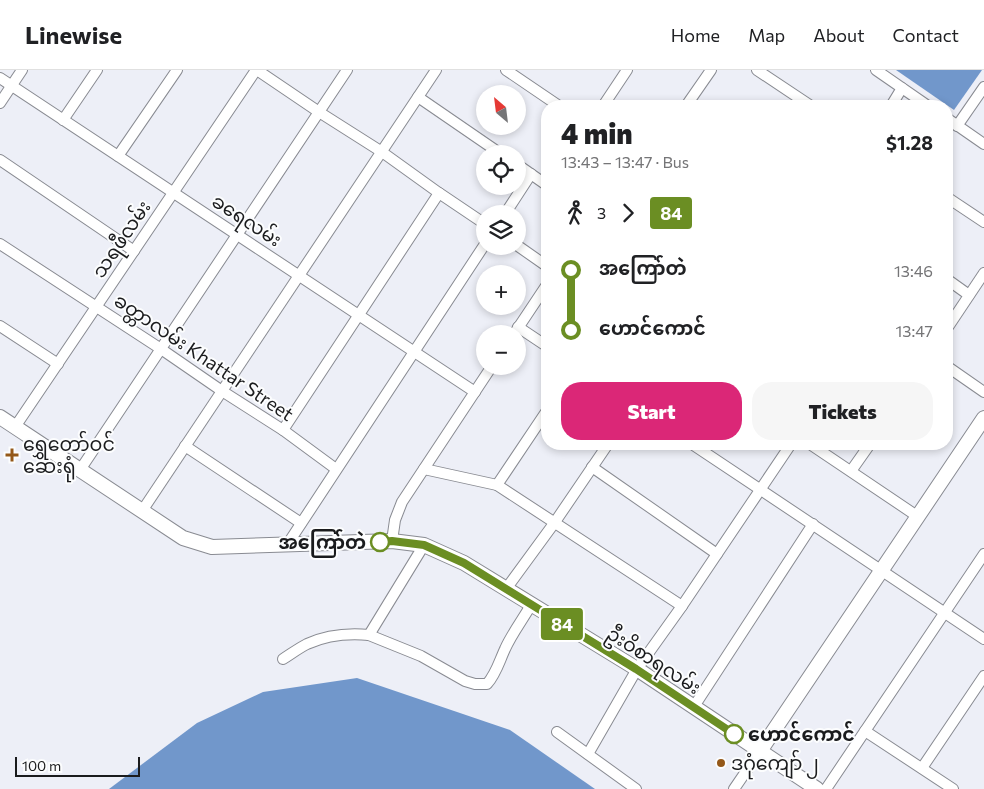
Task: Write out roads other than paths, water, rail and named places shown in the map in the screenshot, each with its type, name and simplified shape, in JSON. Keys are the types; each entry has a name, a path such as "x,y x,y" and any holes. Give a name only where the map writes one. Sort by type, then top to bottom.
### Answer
{"main road":[{"name":"ဦးဝိစာရလမ်း","path":"0,417 183,538 212,548 392,541 424,545 464,563 636,669 818,789"},
{"path":"760,751 984,418"}],"street":[{"path":"0,103 22,70"},
{"path":"63,120 97,70"},
{"path":"118,156 177,70"},
{"path":"256,70 382,152 476,218"},
{"name":"သရဖီလမ်း","path":"15,427 256,70"},
{"path":"80,470 347,70"},
{"path":"142,511 436,70"},
{"path":"506,70 550,100"},
{"path":"607,100 627,70"},
{"path":"690,100 710,70"},
{"path":"757,70 802,100"},
{"path":"876,70 919,100"},
{"name":"ခရေလမ်း","path":"0,78 475,392"},
{"path":"957,126 984,87"},
{"path":"895,100 902,88"},
{"path":"418,97 488,145"},
{"path":"953,123 984,144"},
{"path":"0,160 134,251"},
{"path":"526,171 541,181"},
{"path":"511,205 531,174"},
{"path":"283,430 439,193"},
{"path":"953,201 984,222"},
{"name":"ခတ္တာလမ်း Khattar Street","path":"0,244 283,430 336,469"},
{"path":"526,252 541,262"},
{"path":"287,545 478,255"},
{"path":"953,319 984,273"},
{"path":"953,283 969,294"},
{"path":"520,325 541,294"},
{"path":"0,326 58,364"},
{"path":"526,336 541,344"},
{"path":"953,370 984,392"},
{"path":"392,541 395,520 402,502 486,375"},
{"path":"497,485 541,419"},
{"path":"185,446 301,523"},
{"path":"506,589 555,522 604,450"},
{"path":"701,450 984,639"},
{"path":"588,754 636,669 682,606 787,450"},
{"path":"819,450 917,516"},
{"path":"851,471 866,450"},
{"path":"592,467 717,554"},
{"path":"424,469 497,485 682,606"},
{"path":"693,708 813,524"},
{"path":"370,635 424,545"},
{"path":"826,789 984,554"},
{"path":"284,659 306,644 330,636 370,635 421,656 466,681 475,684 487,684 500,662 505,648 532,606"},
{"path":"922,768 984,676"},
{"path":"556,732 636,789"},
{"path":"864,732 954,789"},
{"path":"734,789 760,751"}],"water":[{"path":"896,70 982,70 954,110 953,100 940,100"},
{"path":"357,678 510,730 595,789 109,789 197,723 263,692"}],"place":[{"name":"ရွှေတော်ဝင် ဆေးရုံ","path":"12,455"},
{"name":"အကြော်တဲ","path":"380,542"},
{"name":"ဟောင်ကောင်","path":"734,734"},
{"name":"ဒဂုံကျော် ၂","path":"721,763"}]}
